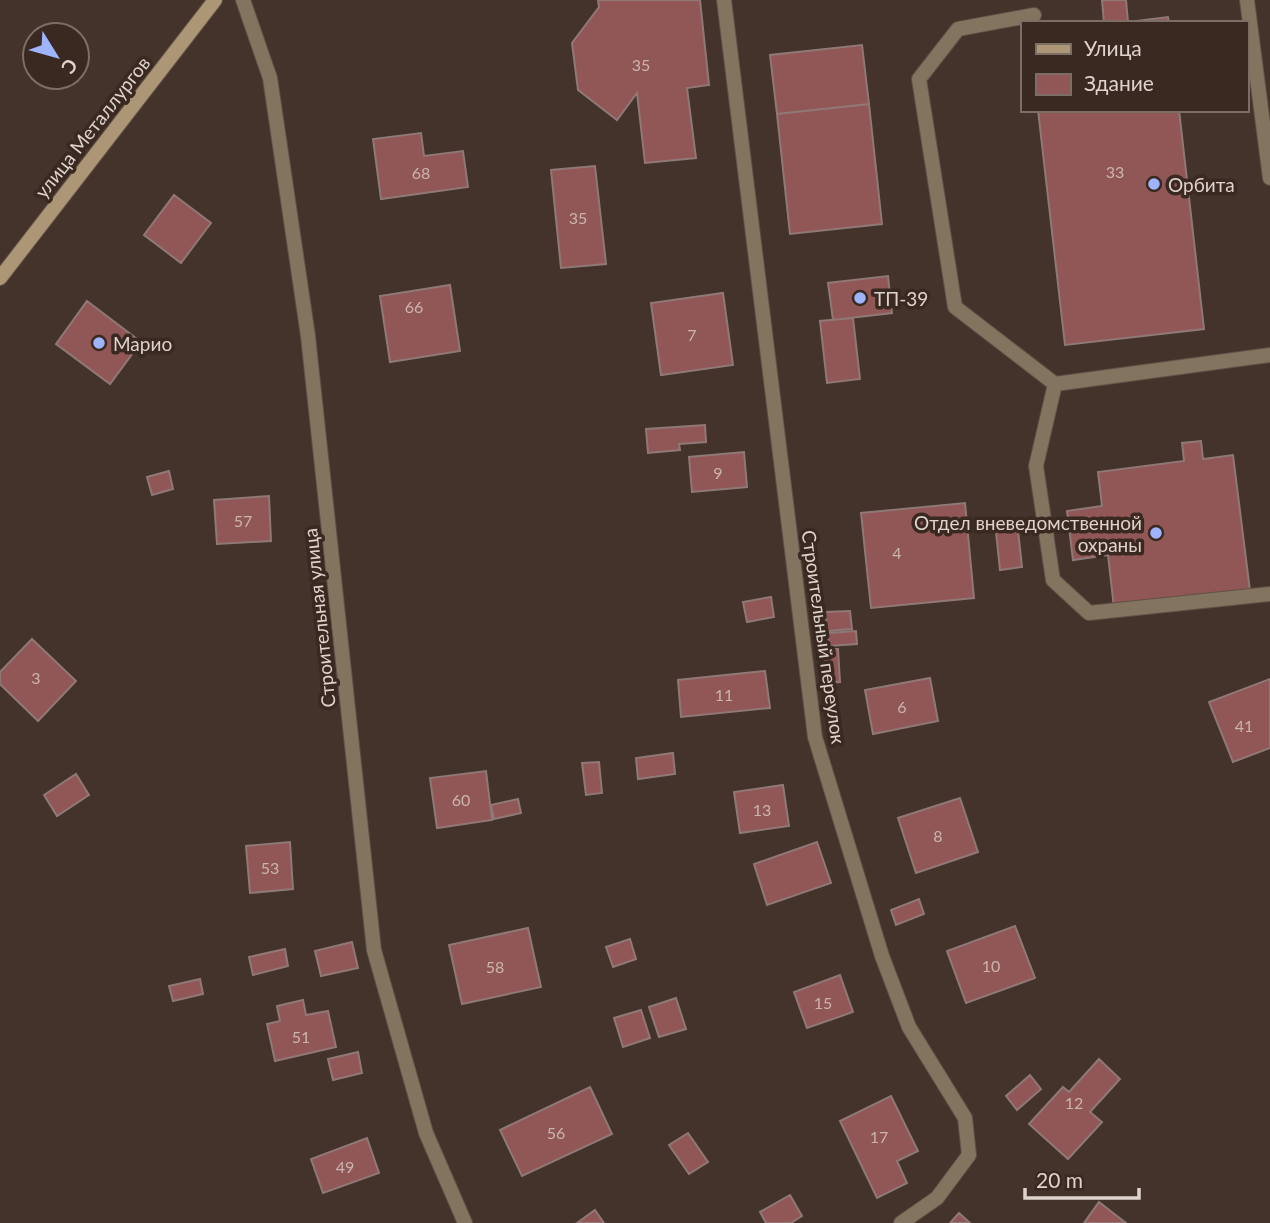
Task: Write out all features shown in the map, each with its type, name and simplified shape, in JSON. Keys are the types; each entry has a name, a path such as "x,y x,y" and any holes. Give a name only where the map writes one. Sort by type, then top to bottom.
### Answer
{"street":[{"name":"улица Металлургов","path":"0,278 215,0"},
{"name":"Строительная улица","path":"243,0 270,78 309,336 374,950 426,1133 465,1223"},
{"name":"Строительный переулок","path":"724,0 815,737 882,956 909,1027 965,1118 969,1155 937,1198 901,1223"},
{"path":"1247,0 1270,178"},
{"path":"1034,15 958,29 919,79 955,307 1055,384 1270,355"},
{"path":"1055,384 1037,466 1053,580 1089,613 1270,594"}],"building":[{"path":"598,0 700,0 709,85 687,88 696,158 645,163 637,93 617,120 578,90 572,43 599,7"},
{"path":"1102,0 1126,0 1128,21 1104,21"},
{"path":"1168,17 1169,21 1136,21"},
{"path":"862,45 869,104 777,114 770,55"},
{"path":"869,104 882,224 790,234 777,114"},
{"path":"1038,112 1179,112 1204,329 1065,345"},
{"path":"421,133 424,156 463,151 468,187 381,199 373,139"},
{"path":"595,166 606,264 561,268 551,170"},
{"path":"174,195 211,223 181,263 144,235"},
{"name":"ТП-39","path":"888,276 892,313 833,320 828,283"},
{"path":"450,285 460,351 390,362 380,296"},
{"path":"723,293 733,365 661,375 651,303"},
{"name":"Марио","path":"87,301 141,342 110,384 56,344"},
{"path":"853,318 860,379 827,383 820,321"},
{"path":"705,425 706,442 679,444 680,450 648,453 646,429"},
{"name":"Отдел вневедомственной охраны","path":"1201,441 1203,459 1233,455 1250,591 1114,608 1108,555 1073,560 1067,511 1102,506 1098,472 1184,461 1182,443"},
{"path":"744,452 747,487 692,492 689,457"},
{"path":"169,471 173,489 152,495 147,477"},
{"path":"269,496 271,541 217,544 214,500"},
{"path":"965,503 974,598 871,608 861,513"},
{"path":"1018,530 1022,567 1000,570 996,532"},
{"path":"771,597 774,617 747,622 743,602"},
{"path":"850,611 852,629 827,631 825,612"},
{"path":"856,631 857,644 829,646 828,633"},
{"path":"32,639 76,681 38,721 0,684 0,672"},
{"path":"824,649 838,649 840,682 827,683"},
{"path":"765,671 770,708 681,717 678,680"},
{"path":"930,678 938,721 873,734 865,690"},
{"path":"1270,679 1270,748 1233,762 1209,702"},
{"path":"673,753 675,774 638,779 636,758"},
{"path":"599,762 602,793 586,795 582,763"},
{"path":"486,771 492,820 437,828 430,778"},
{"path":"76,774 89,795 57,816 44,795"},
{"path":"783,785 789,826 740,833 734,792"},
{"path":"960,798 978,852 916,873 898,818"},
{"path":"518,799 521,813 494,819 491,805"},
{"path":"290,842 293,889 250,893 246,846"},
{"path":"817,842 831,883 767,905 754,864"},
{"path":"919,899 924,914 896,925 891,910"},
{"path":"1015,926 1035,978 966,1003 947,951"},
{"path":"528,928 541,987 462,1004 449,945"},
{"path":"630,939 636,959 613,967 606,947"},
{"path":"352,942 358,968 321,976 315,951"},
{"path":"285,949 288,966 253,975 249,957"},
{"path":"840,975 853,1012 807,1028 794,992"},
{"path":"200,979 203,994 173,1001 169,986"},
{"path":"676,998 686,1029 659,1037 649,1007"},
{"path":"303,1000 306,1015 328,1011 336,1047 275,1061 267,1024 280,1021 277,1006"},
{"path":"641,1010 650,1038 623,1047 614,1018"},
{"path":"358,1052 362,1073 333,1080 328,1059"},
{"path":"1099,1059 1120,1079 1090,1112 1102,1122 1068,1159 1029,1124 1063,1087 1069,1092"},
{"path":"1030,1075 1041,1089 1017,1110 1006,1096"},
{"path":"590,1087 612,1134 522,1176 500,1130"},
{"path":"891,1096 918,1151 897,1161 907,1183 877,1198 840,1121"},
{"path":"688,1133 708,1162 689,1174 669,1145"},
{"path":"367,1138 379,1173 323,1193 311,1159"},
{"path":"790,1195 802,1216 791,1223 766,1223 760,1212"},
{"path":"1099,1202 1126,1223 1084,1223"},
{"path":"595,1210 604,1223 577,1223"},
{"path":"959,1213 970,1223 950,1223"}],"place":[{"name":"Орбита","path":"1154,184"},
{"name":"ТП-39","path":"860,298"},
{"name":"Марио","path":"99,343"},
{"name":"Отдел вневедомственной охраны","path":"1156,533"}]}
